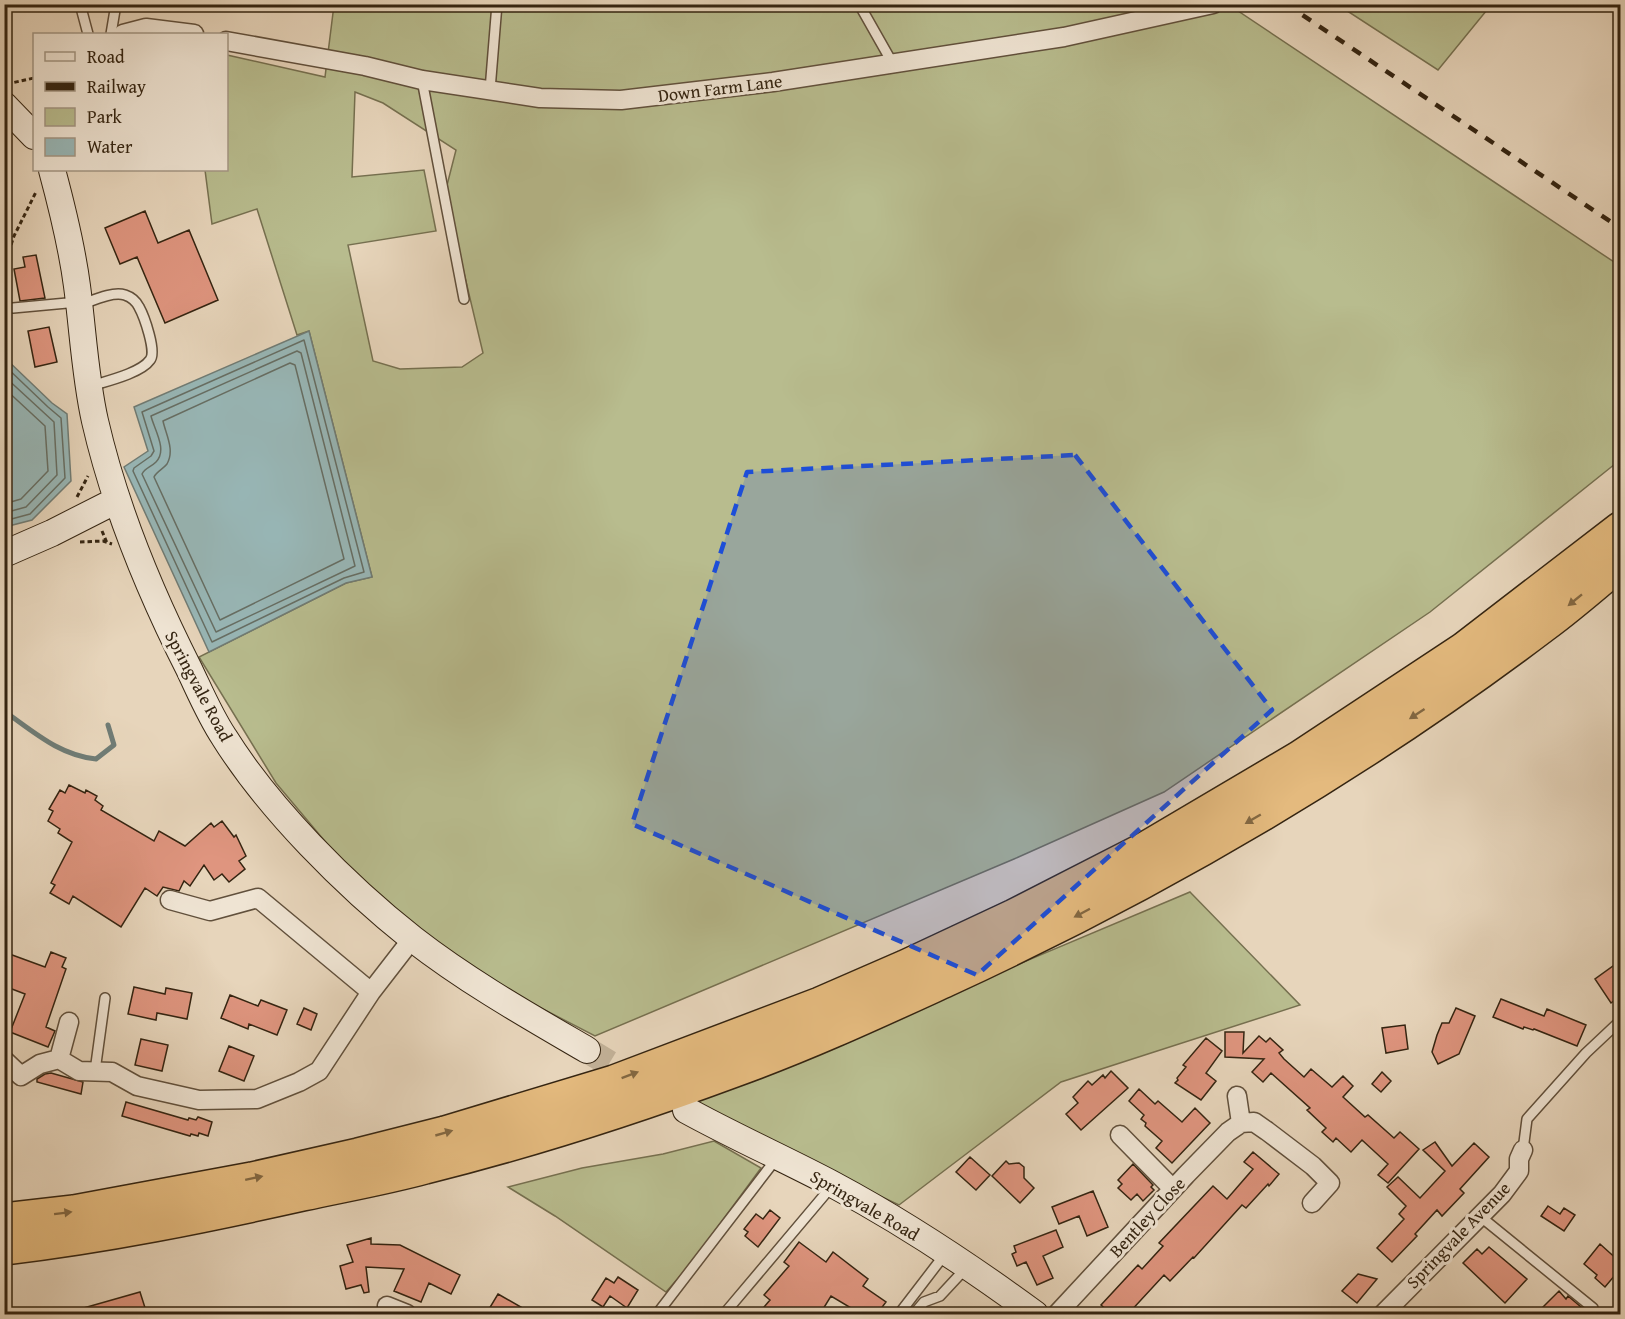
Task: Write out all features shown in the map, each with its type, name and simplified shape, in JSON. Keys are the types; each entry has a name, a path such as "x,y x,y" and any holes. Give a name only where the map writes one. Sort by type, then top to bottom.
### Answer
{"highway":[{"path":"4,1220 74,1212 252,1179 445,1132 614,1082 820,1004 905,968 1014,916 1166,837 1299,758 1464,649 1620,529"},
{"path":"4,1248 71,1240 182,1221 424,1168 571,1126 734,1071 835,1030 1033,940 1154,875 1298,793 1465,683 1547,623 1620,563"}],"street":[{"name":"Down Farm Lane","path":"228,41 365,66 422,80 540,98 621,100 773,82 1064,37 1213,4"},
{"path":"126,33 146,27 187,33"},
{"path":"4,105 33,135"},
{"name":"Springvale Road","path":"52,171 77,287 89,387 117,500 142,568 166,623 222,736 294,827 345,881 412,939 470,980 587,1050"},
{"path":"4,554 117,500"},
{"path":"170,900 210,911 258,898 371,992"},
{"path":"4,1060 21,1076 40,1064 59,1059 79,1071 112,1072 137,1086 199,1100 257,1100 319,1071 371,992 412,939"},
{"path":"59,1059 69,1022"},
{"path":"1237,1096 1241,1123 1254,1122 1313,1166 1330,1183 1312,1203"},
{"name":"Springvale Road","path":"686,1110 894,1218 1035,1314"},
{"name":"Bentley Close","path":"1056,1314 1228,1132 1241,1123"},
{"path":"1120,1135 1173,1189"},
{"name":"Springvale Avenue","path":"1383,1314 1502,1194 1519,1171 1519,1159 1523,1150"},
{"path":"387,1306 406,1314"}],"lane":[{"path":"80,4 88,33"},
{"path":"111,33 116,4"},
{"path":"490,90 498,4"},
{"path":"858,4 893,64"},
{"path":"422,80 464,298"},
{"path":"13,308 78,304 122,294 132,298 139,306 152,343 153,354 150,361 139,369 89,387"},
{"path":"95,1071 105,998"},
{"path":"1523,1150 1527,1119 1586,1053 1620,1021"},
{"path":"657,1314 778,1157"},
{"path":"724,1314 833,1185"},
{"path":"1481,1217 1593,1308"},
{"path":"898,1314 957,1259"},
{"path":"914,1314 924,1302 940,1296 957,1259"}],"path":[{"path":"4,85 33,78"},
{"path":"4,266 14,236 35,194 52,171"},
{"path":"66,526 72,506 102,444"},
{"path":"41,538 82,542 103,541 119,546"}],"highlighted area":[{"path":"1075,455 1272,710 977,975 632,824 747,472"}],"green space":[{"path":"334,5 1229,5 1620,266 1620,460 1430,612 1164,792 1014,859 595,1036 489,981 360,883 276,783 199,657 346,583 372,577 309,331 297,335 257,209 212,224 205,171 228,171 228,55 325,77","holes":["355,92 383,103 456,150 445,193 483,353 462,367 400,369 373,361 348,245 436,231 424,170 352,177"]},
{"path":"1338,5 1491,5 1438,70"},
{"path":"1190,892 1300,1005 1061,1082 899,1205 686,1104"},
{"path":"714,1141 761,1168 689,1266 666,1292 555,1216 508,1187 582,1168 663,1154"}],"water":[{"path":"309,331 372,577 346,583 209,652 124,467 148,451 134,407"},
{"path":"4,357 52,403 67,414 71,481 32,520 5,527"}],"building":[{"path":"145,211 158,243 189,230 218,300 165,323 137,257 120,264 105,228"},
{"path":"36,255 45,298 20,301 14,269 25,267 23,257"},
{"path":"49,327 57,362 35,367 28,331"},
{"path":"69,785 97,796 95,800 103,806 101,810 154,841 159,831 185,846 211,823 214,827 222,821 234,837 236,835 246,856 239,861 245,869 229,882 222,874 214,880 204,865 190,886 184,881 179,891 163,887 157,896 145,888 121,927 73,896 69,904 50,893 55,885 51,883 72,842 58,833 60,829 48,821 53,811 49,809 60,790 65,793"},
{"path":"4,952 45,967 51,952 66,958 62,967 66,969 46,1027 55,1031 48,1047 10,1032 25,994 4,986"},
{"path":"1620,961 1620,996 1611,1003 1595,979"},
{"path":"134,987 165,994 166,988 192,993 187,1019 157,1013 156,1020 128,1014"},
{"path":"230,995 258,1006 261,1000 287,1010 277,1035 249,1024 248,1029 221,1018"},
{"path":"1501,999 1544,1016 1547,1009 1586,1025 1577,1046 1534,1029 1524,1027 1523,1029 1493,1017"},
{"path":"304,1008 317,1014 311,1030 297,1024"},
{"path":"1456,1008 1475,1016 1459,1054 1438,1064 1432,1052 1437,1035 1442,1023 1449,1023"},
{"path":"1405,1025 1408,1049 1386,1053 1382,1028"},
{"path":"1225,1032 1244,1032 1243,1053 1259,1036 1266,1042 1270,1038 1283,1050 1279,1053 1284,1059 1304,1077 1311,1069 1332,1087 1343,1076 1353,1086 1343,1097 1365,1117 1368,1115 1394,1138 1400,1132 1419,1149 1388,1183 1378,1175 1388,1164 1362,1140 1351,1152 1336,1138 1333,1142 1322,1132 1326,1128 1307,1110 1310,1108 1271,1073 1263,1082 1252,1072 1264,1059 1225,1057"},
{"path":"1206,1038 1222,1051 1206,1073 1216,1081 1201,1100 1175,1083 1186,1067 1183,1065"},
{"path":"141,1039 168,1045 162,1071 135,1065"},
{"path":"229,1046 254,1056 244,1081 219,1071"},
{"path":"1111,1071 1128,1088 1081,1130 1066,1114 1078,1103 1073,1097 1088,1081 1092,1085 1103,1075 1105,1078"},
{"path":"1382,1072 1391,1081 1381,1092 1372,1084"},
{"path":"51,1073 83,1082 81,1094 37,1082 37,1079"},
{"path":"1139,1089 1155,1104 1158,1101 1182,1122 1195,1108 1210,1123 1172,1163 1156,1148 1162,1141 1145,1126 1146,1123 1141,1119 1144,1115 1129,1101"},
{"path":"126,1102 188,1120 189,1118 196,1120 198,1117 212,1122 208,1136 199,1133 198,1136 191,1134 190,1136 122,1116"},
{"path":"1435,1142 1452,1166 1474,1143 1489,1157 1460,1189 1464,1193 1442,1216 1437,1210 1415,1234 1417,1236 1392,1262 1377,1248 1404,1219 1399,1214 1406,1206 1387,1187 1398,1177 1420,1198 1445,1171 1423,1150"},
{"path":"1253,1152 1279,1174 1269,1186 1268,1184 1246,1208 1242,1205 1170,1281 1164,1275 1128,1314 1111,1314 1101,1305 1138,1265 1142,1269 1163,1246 1159,1243 1213,1186 1227,1199 1253,1169 1244,1162"},
{"path":"970,1157 990,1175 976,1190 956,1172"},
{"path":"1006,1161 1009,1164 1019,1163 1024,1167 1024,1178 1034,1188 1020,1203 992,1176"},
{"path":"1133,1164 1153,1185 1151,1187 1154,1190 1143,1201 1137,1194 1131,1200 1118,1188 1122,1184 1118,1180"},
{"path":"1093,1191 1108,1227 1087,1236 1079,1216 1059,1224 1052,1207"},
{"path":"1548,1206 1560,1214 1564,1208 1575,1215 1564,1231 1541,1216"},
{"path":"770,1210 780,1218 758,1247 745,1236 748,1232 744,1229 756,1214 763,1219"},
{"path":"1056,1230 1063,1247 1043,1256 1053,1278 1037,1285 1026,1262 1017,1266 1012,1254 1016,1252 1014,1246"},
{"path":"371,1238 371,1244 400,1245 460,1275 451,1294 429,1283 421,1302 394,1291 404,1269 366,1267 369,1292 364,1293 361,1285 346,1289 340,1266 353,1262 347,1245"},
{"path":"799,1242 826,1262 833,1252 868,1279 863,1286 886,1302 877,1314 861,1314 831,1296 820,1314 793,1314 786,1309 781,1314 758,1314 770,1300 764,1295 789,1266 784,1262"},
{"path":"1600,1244 1620,1262 1620,1280 1615,1275 1605,1287 1595,1278 1597,1275 1584,1264"},
{"path":"1489,1247 1527,1279 1505,1303 1463,1263 1477,1249 1482,1254"},
{"path":"1358,1274 1377,1279 1357,1303 1342,1291"},
{"path":"618,1277 638,1290 627,1308 610,1296 603,1307 592,1300 606,1278 614,1283"},
{"path":"1559,1291 1566,1299 1568,1296 1581,1307 1573,1314 1536,1314"},
{"path":"140,1292 147,1314 74,1314 73,1311"},
{"path":"498,1294 533,1314 486,1314"}],"waterway":[{"path":"4,711 59,748 96,759 114,745 108,725"}],"tunnel":[{"path":"587,1050 640,1082"}],"railway":[{"path":"1286,4 1620,228"}]}
